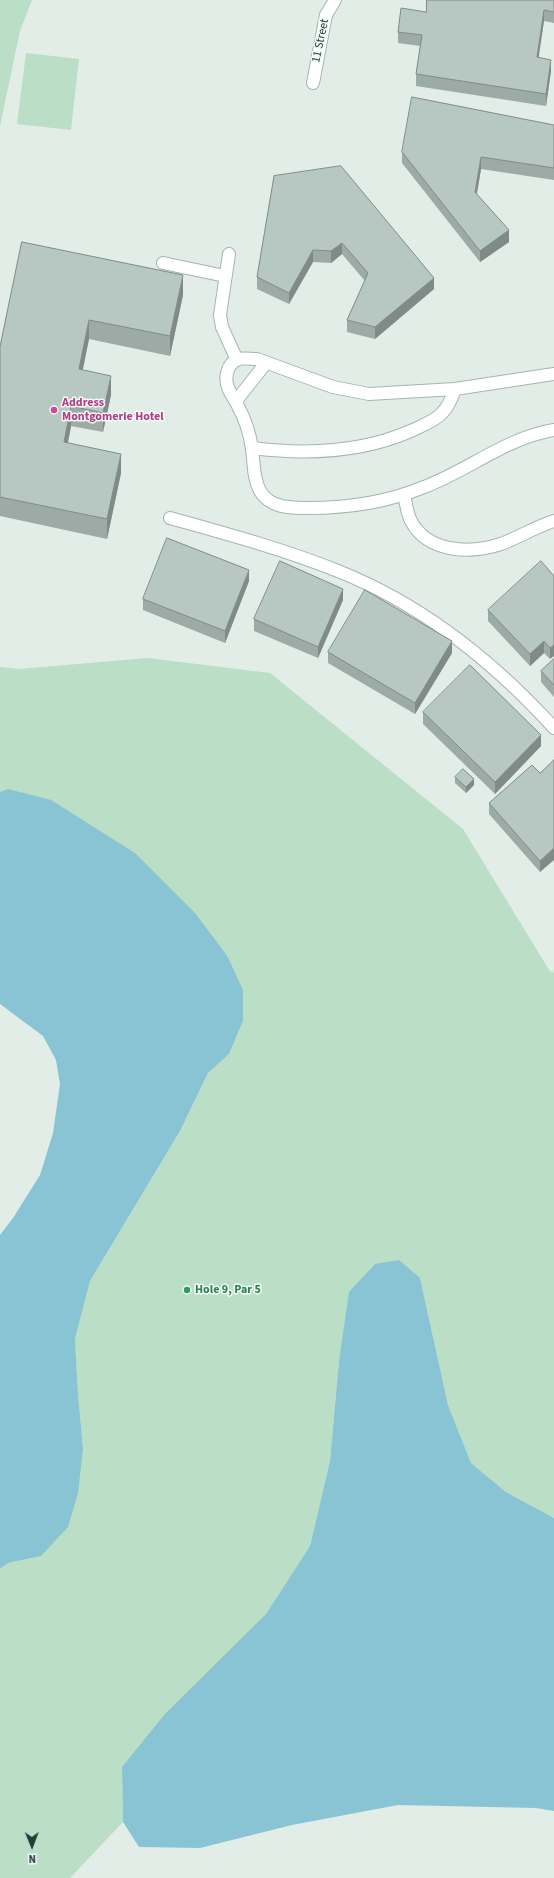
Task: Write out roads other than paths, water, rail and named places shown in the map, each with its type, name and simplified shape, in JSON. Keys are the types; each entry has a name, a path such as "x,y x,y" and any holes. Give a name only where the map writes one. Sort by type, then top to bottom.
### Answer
{"street":[{"name":"11 Street","path":"313,83 326,15 335,0"},
{"path":"229,254 220,315 222,327 237,360"},
{"path":"163,263 225,276"},
{"path":"554,374 455,389 369,394 351,392 266,363 246,358 237,360 229,368 226,379 229,390 243,416 252,448 255,478 260,491 270,501 282,507 323,508 350,506 404,494 445,478 510,443 530,435 554,430"},
{"path":"236,401 266,363"},
{"path":"252,448 283,452 313,453 344,450 373,444 402,435 430,422 442,414 450,403 455,389"},
{"path":"404,494 411,520 420,533 432,543 446,549 480,548 499,544 536,526 554,521"},
{"path":"170,518 285,550 339,571 392,597 441,628 488,663 531,702 554,728"}],"water":[{"path":"8,789 51,800 135,853 195,913 228,957 243,990 243,1021 229,1054 208,1073 180,1131 90,1281 75,1339 83,1448 78,1493 68,1527 41,1556 8,1563 0,1569 0,1235 13,1218 40,1175 53,1133 60,1084 56,1060 43,1036 0,1004 0,792"},
{"path":"399,1260 420,1278 448,1405 471,1463 506,1492 554,1518 554,1811 536,1808 398,1805 292,1825 200,1848 139,1847 123,1822 122,1767 165,1714 266,1614 310,1546 330,1461 339,1361 349,1292 375,1264"}],"place":[{"name":"Address Montgomerie Hotel","path":"54,410"},
{"name":"Hole 9, Par 5","path":"187,1290"}]}
